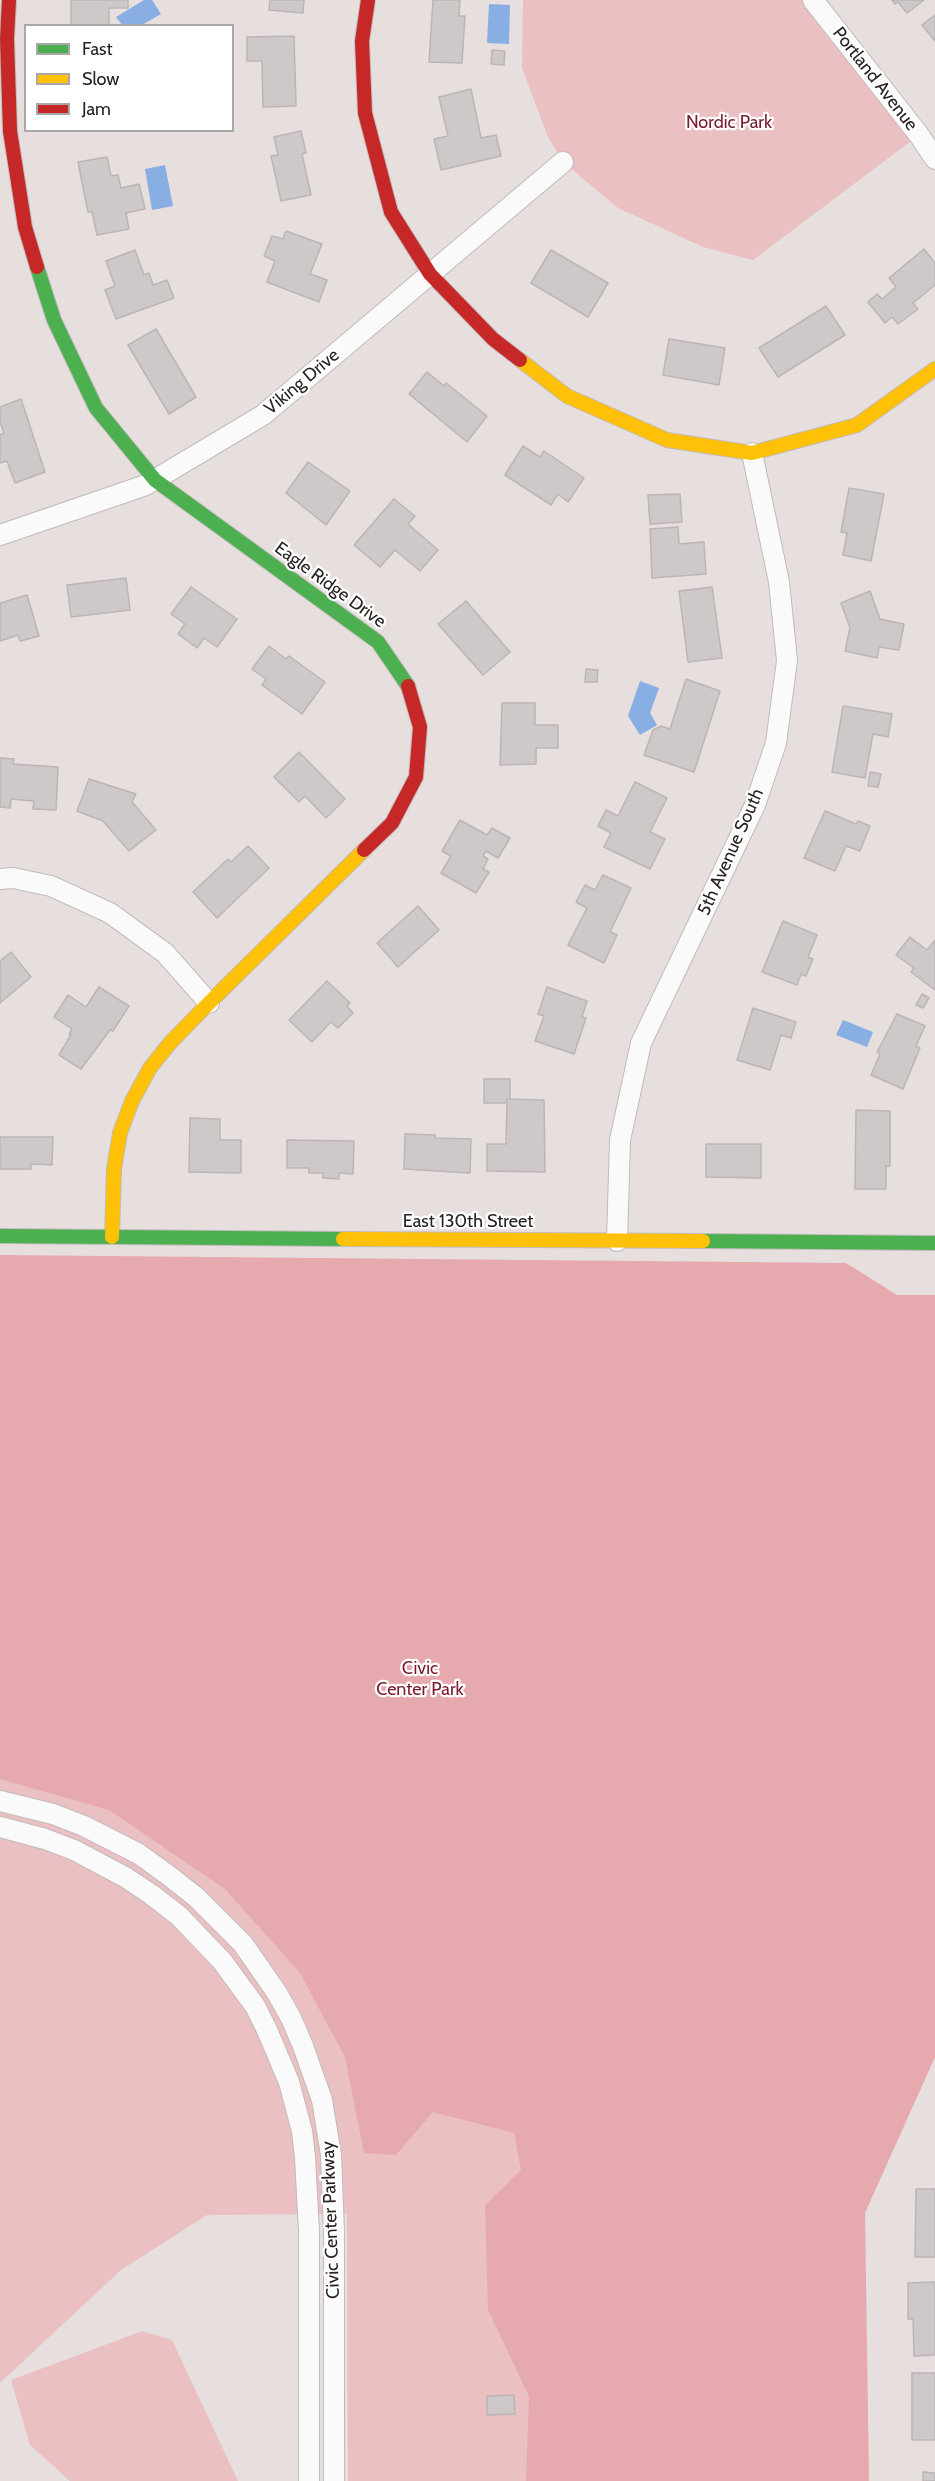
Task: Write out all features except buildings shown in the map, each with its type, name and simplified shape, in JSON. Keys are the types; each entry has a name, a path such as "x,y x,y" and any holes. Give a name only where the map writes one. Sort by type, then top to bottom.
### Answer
{"street":[{"name":"Eagle Ridge Drive","path":"9,0 5,134 26,227 54,320 96,408 154,480 378,642 407,681 420,727 416,777 392,823 209,1003 170,1043 150,1068 132,1101 120,1133 114,1169 112,1238"},
{"path":"368,0 362,41 364,113 391,212 430,274 493,339 567,396 667,440 752,453 857,425 935,369"},
{"name":"Portland Avenue","path":"813,0 919,135 935,159"},
{"name":"Viking Drive","path":"0,535 146,485 263,415 563,162"},
{"name":"5th Avenue South","path":"617,1241 620,1140 641,1042 755,805 776,743 786,661 779,582 752,453"},
{"path":"0,879 13,878 51,886 110,913 165,953 209,1003"},
{"name":"East 130th Street","path":"0,1236 935,1243"},
{"name":"Civic Center Parkway","path":"0,1800 53,1814 84,1826 139,1854 168,1875 196,1897 243,1944 277,1993 291,2018 322,2100 331,2155 334,2232 334,2481"},
{"name":"Civic Center Parkway","path":"0,1827 45,1839 93,1859 125,1877 170,1909 222,1961 255,2006 271,2038 296,2106 306,2166 309,2232 309,2481"}],"green space":[{"name":"Nordic Park","path":"523,0 813,0 919,135 753,260 703,247 618,208 563,162 548,137 522,68"},
{"path":"0,1255 828,2481 348,2481 347,2214 207,2215 121,2270 0,2383"},
{"name":"Civic Center Park","path":"0,1255 846,1263 897,1295 935,1295 935,2057 865,2213 869,2481 526,2481 529,2396 488,2310 485,2205 521,2170 514,2133 433,2112 396,2155 364,2153 345,2057 300,1973 225,1889 109,1810 0,1779"},
{"path":"142,2331 172,2340 238,2481 70,2481 30,2445 11,2380"}],"water":[{"path":"144,0 152,0 161,14 144,24 121,24 116,17"},
{"path":"489,4 510,5 509,44 487,43"},
{"path":"165,165 173,206 152,210 145,169"},
{"path":"640,681 659,688 650,713 657,725 640,735 628,716"},
{"path":"843,1020 873,1032 867,1047 836,1035"}],"traffic: fast":[{"path":"37,267 54,320 96,408 155,480 378,642 408,686"},
{"path":"0,1236 343,1239"},
{"path":"703,1241 935,1243"}],"traffic: slow":[{"path":"520,360 567,396 667,440 752,453 857,425 935,369"},
{"path":"112,1237 114,1169 120,1133 132,1101 150,1068 170,1043 209,1003 364,850"},
{"path":"343,1239 703,1241"}],"traffic: jam":[{"path":"9,0 7,39 10,131 25,227 37,267"},
{"path":"368,0 362,41 365,113 391,212 430,274 493,339 520,360"},
{"path":"364,850 392,823 416,777 420,727 408,686"}]}
